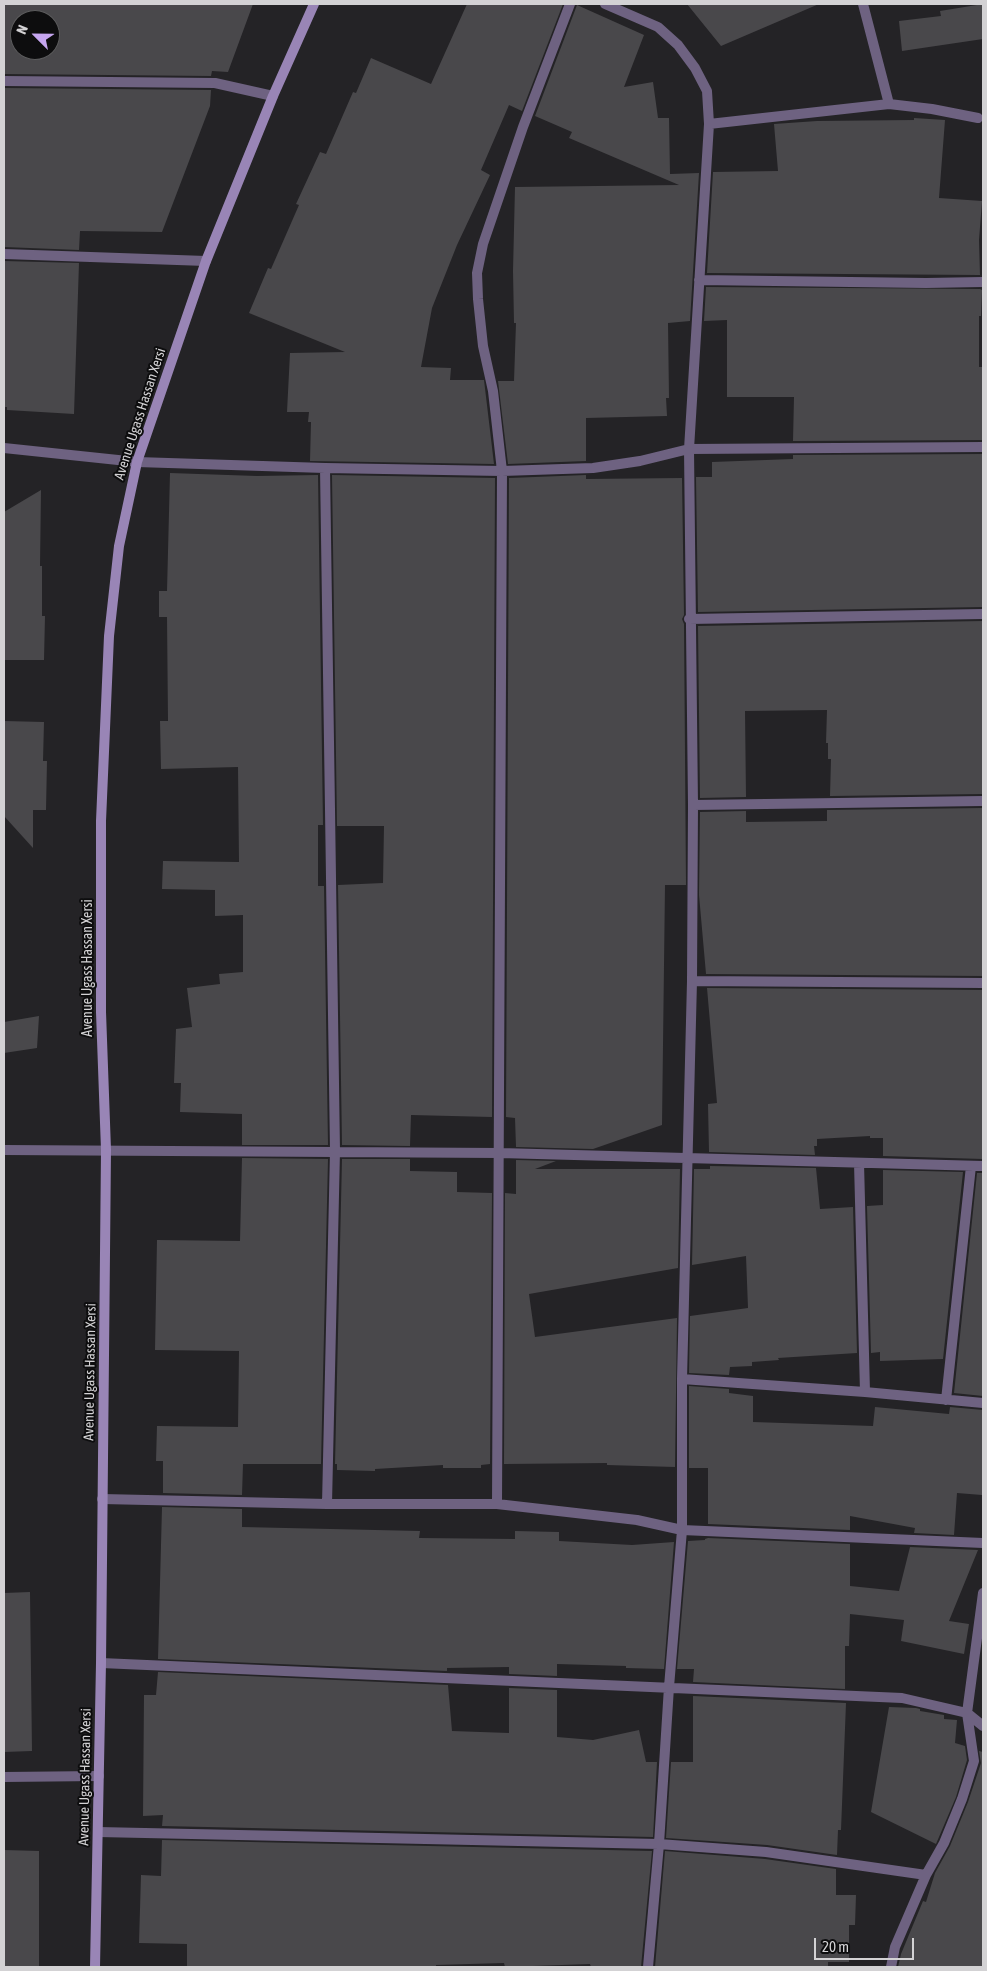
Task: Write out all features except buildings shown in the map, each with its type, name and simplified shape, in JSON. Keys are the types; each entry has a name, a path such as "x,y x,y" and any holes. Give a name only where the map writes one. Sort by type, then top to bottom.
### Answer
{"main road":[{"name":"Avenue Ugass Hassan Xersi","path":"95,1967 101,1664 106,1150 101,1012 101,822 111,618 119,546 136,462 206,260 273,96 314,4"}],"street":[{"path":"497,1504 502,470 493,391 483,346 478,299 478,273 484,244 520,136 570,4"},
{"path":"605,4 658,27 678,45 695,68 707,91 709,124 689,449 693,805 692,981 682,1379 682,1530 648,1967"},
{"path":"864,4 889,104"},
{"path":"4,82 215,83 273,96"},
{"path":"709,124 889,104 932,109 978,118"},
{"path":"4,254 206,260"},
{"path":"699,280 983,282"},
{"path":"4,448 136,462 325,468 502,470 593,468 640,461 689,449 983,447"},
{"path":"325,468 335,1151 327,1504"},
{"path":"690,619 983,614"},
{"path":"693,805 983,801"},
{"path":"692,981 983,982"},
{"path":"4,1150 500,1153 983,1166"},
{"path":"859,1164 865,1392"},
{"path":"946,1400 971,1166"},
{"path":"682,1379 865,1392 983,1403"},
{"path":"102,1499 327,1504 497,1504 637,1520 682,1530 983,1543"},
{"path":"890,1967 895,1947 926,1874 944,1843 962,1799 974,1761 967,1713 983,1593"},
{"path":"101,1664 902,1698 967,1713 983,1726"},
{"path":"4,1777 99,1776"},
{"path":"98,1832 659,1844 766,1852 926,1874"}]}
